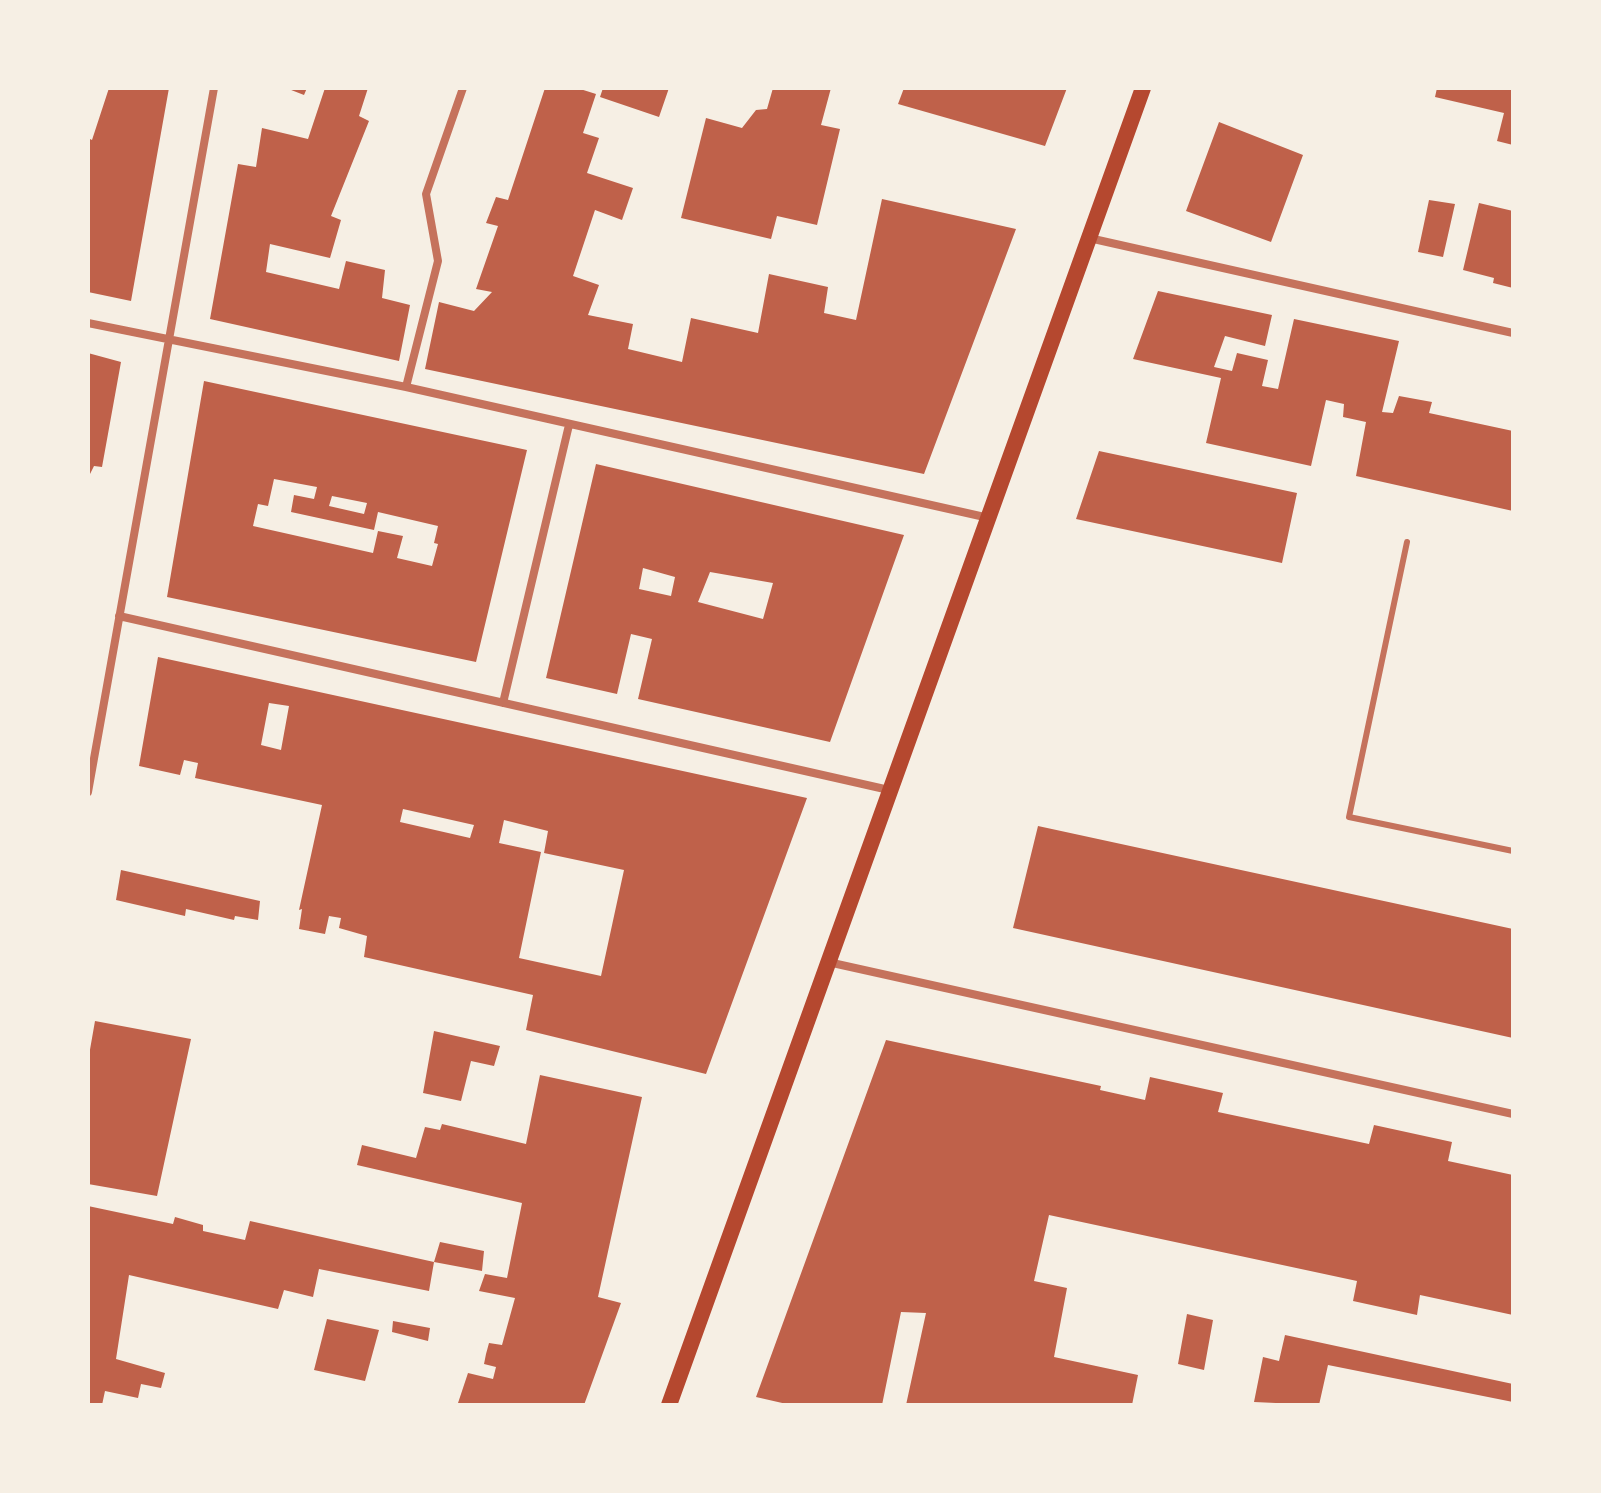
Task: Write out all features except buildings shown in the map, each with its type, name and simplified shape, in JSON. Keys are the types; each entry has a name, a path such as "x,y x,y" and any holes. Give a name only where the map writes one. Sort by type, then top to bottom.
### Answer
{"main road":[{"path":"671,1404 1143,88"}],"street":[{"path":"88,792 214,88"},
{"path":"406,387 438,261 426,194 463,88"},
{"path":"1089,238 1513,333"},
{"path":"88,323 406,387 989,518"},
{"path":"503,703 569,425"},
{"path":"119,616 890,790"},
{"path":"828,962 1513,1114"}],"lane":[{"path":"1407,542 1349,817 1513,851"}]}
